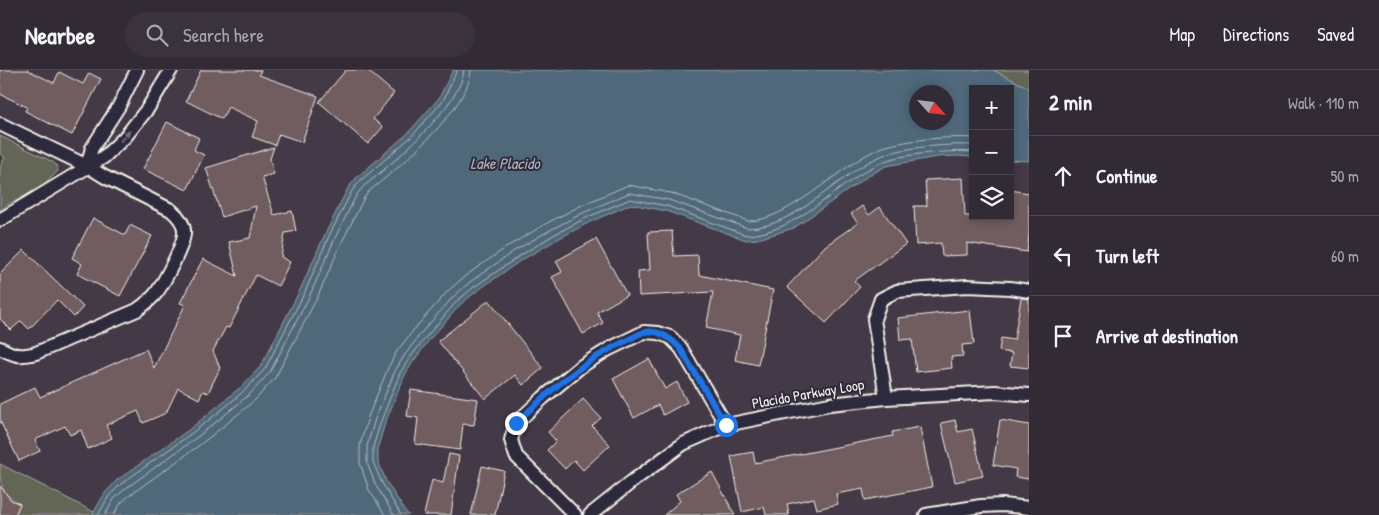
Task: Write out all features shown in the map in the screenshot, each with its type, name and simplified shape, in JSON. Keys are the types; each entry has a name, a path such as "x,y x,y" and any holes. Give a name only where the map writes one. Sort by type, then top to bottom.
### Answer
{"street":[{"path":"87,166 92,148 119,106 137,70"},
{"path":"0,220 104,157 125,137 148,108 171,70"},
{"path":"0,124 87,166 104,177 171,210 180,218 185,232 157,291 148,302 136,310 36,353 24,356 14,355 0,348"},
{"path":"886,398 874,319 881,299 897,291 967,286 1029,291"},
{"path":"575,515 516,456 511,440 516,423 536,404 580,367 608,349 644,332 658,333 670,337 680,348 726,425"},
{"name":"Placido Parkway Loop","path":"590,515 683,444 726,425 830,404 886,398 995,392 1029,395"},
{"path":"926,515 981,506 1003,505 1029,508"}],"green space":[{"path":"993,70 1029,70 1029,88"},
{"path":"0,136 53,162 57,166 58,171 37,192 10,203 0,211 0,167 5,157 0,154"},
{"path":"0,464 94,512 92,515 15,515 20,504 8,496 2,488"}],"water":[{"name":"Lake Placido","path":"453,70 993,70 1029,88 1029,161 1014,160 1014,85 969,85 969,157 937,157 886,166 868,176 794,228 758,239 746,240 666,211 631,204 590,222 520,261 461,304 430,339 405,375 385,423 378,447 378,461 386,481 409,515 92,515 105,493 117,480 190,429 242,386 261,366 300,290 348,188 356,178 407,134 439,98"}],"building":[{"path":"0,70 28,70 54,83 59,72 83,84 89,73 101,79 72,135 25,111 27,107 0,94"},
{"path":"201,70 261,70 259,75 318,96 302,142 279,134 275,145 252,137 258,121 228,107 222,119 186,101"},
{"path":"346,70 367,70 394,93 373,119 383,127 368,144 319,102"},
{"path":"167,122 199,138 194,150 204,155 187,190 143,169"},
{"path":"274,147 270,159 274,174 262,177 274,215 292,211 296,231 285,233 281,257 290,262 278,286 256,275 229,328 226,327 213,351 220,368 208,393 203,391 199,399 178,388 166,413 143,423 138,411 106,425 112,438 88,449 81,430 70,435 65,426 35,440 40,451 19,461 0,421 0,404 35,387 40,397 146,349 154,368 185,305 180,303 203,259 237,276 229,242 250,238 256,206 222,217 206,168"},
{"path":"963,178 965,216 969,216 969,220 1014,220 1014,191 1029,193 1027,252 967,243 967,255 942,256 941,243 916,245 914,206 927,206 925,180"},
{"path":"862,206 869,215 880,207 906,244 854,281 860,287 826,323 787,287 825,246 858,223 851,214"},
{"path":"93,218 125,235 130,225 152,236 120,296 77,274 82,264 72,258"},
{"path":"672,231 674,256 698,255 699,275 773,290 758,365 735,360 740,335 706,328 713,292 639,296 638,271 650,270 648,232"},
{"path":"596,239 627,295 597,312 603,323 583,334 552,277 562,272 556,261"},
{"path":"24,250 83,307 74,317 57,300 29,329 21,321 11,330 0,319 0,274"},
{"path":"1021,298 1029,299 1029,368 1010,366 1012,353 999,351 1001,338 1014,340"},
{"path":"489,300 543,368 523,385 515,375 485,399 438,341"},
{"path":"970,310 974,344 962,345 963,356 951,357 952,368 916,372 912,339 900,340 898,318"},
{"path":"649,359 665,389 677,382 687,402 663,415 658,405 634,418 613,379"},
{"path":"411,390 478,399 474,425 463,424 460,450 415,444 418,418 407,416"},
{"path":"583,399 601,418 592,426 610,445 583,470 574,460 565,469 547,450 556,441 548,432"},
{"path":"955,420 958,432 972,429 983,476 955,482 941,423"},
{"path":"1000,420 1029,425 1029,479 1015,477 1016,469 993,465"},
{"path":"920,427 932,487 865,500 863,489 836,494 838,504 817,509 814,498 787,504 789,515 766,515 764,507 742,512 731,456 753,452 755,463 893,436 892,432"},
{"path":"449,454 459,456 451,515 424,515 432,480 443,483"},
{"path":"482,466 504,471 495,515 471,515"},
{"path":"712,472 735,515 664,515 680,501 676,494"},
{"path":"0,486 11,500 20,504 15,515 0,515"}],"route":[{"path":"516,423 580,367 608,349 644,332 658,333 670,337 680,348 726,425"}]}
